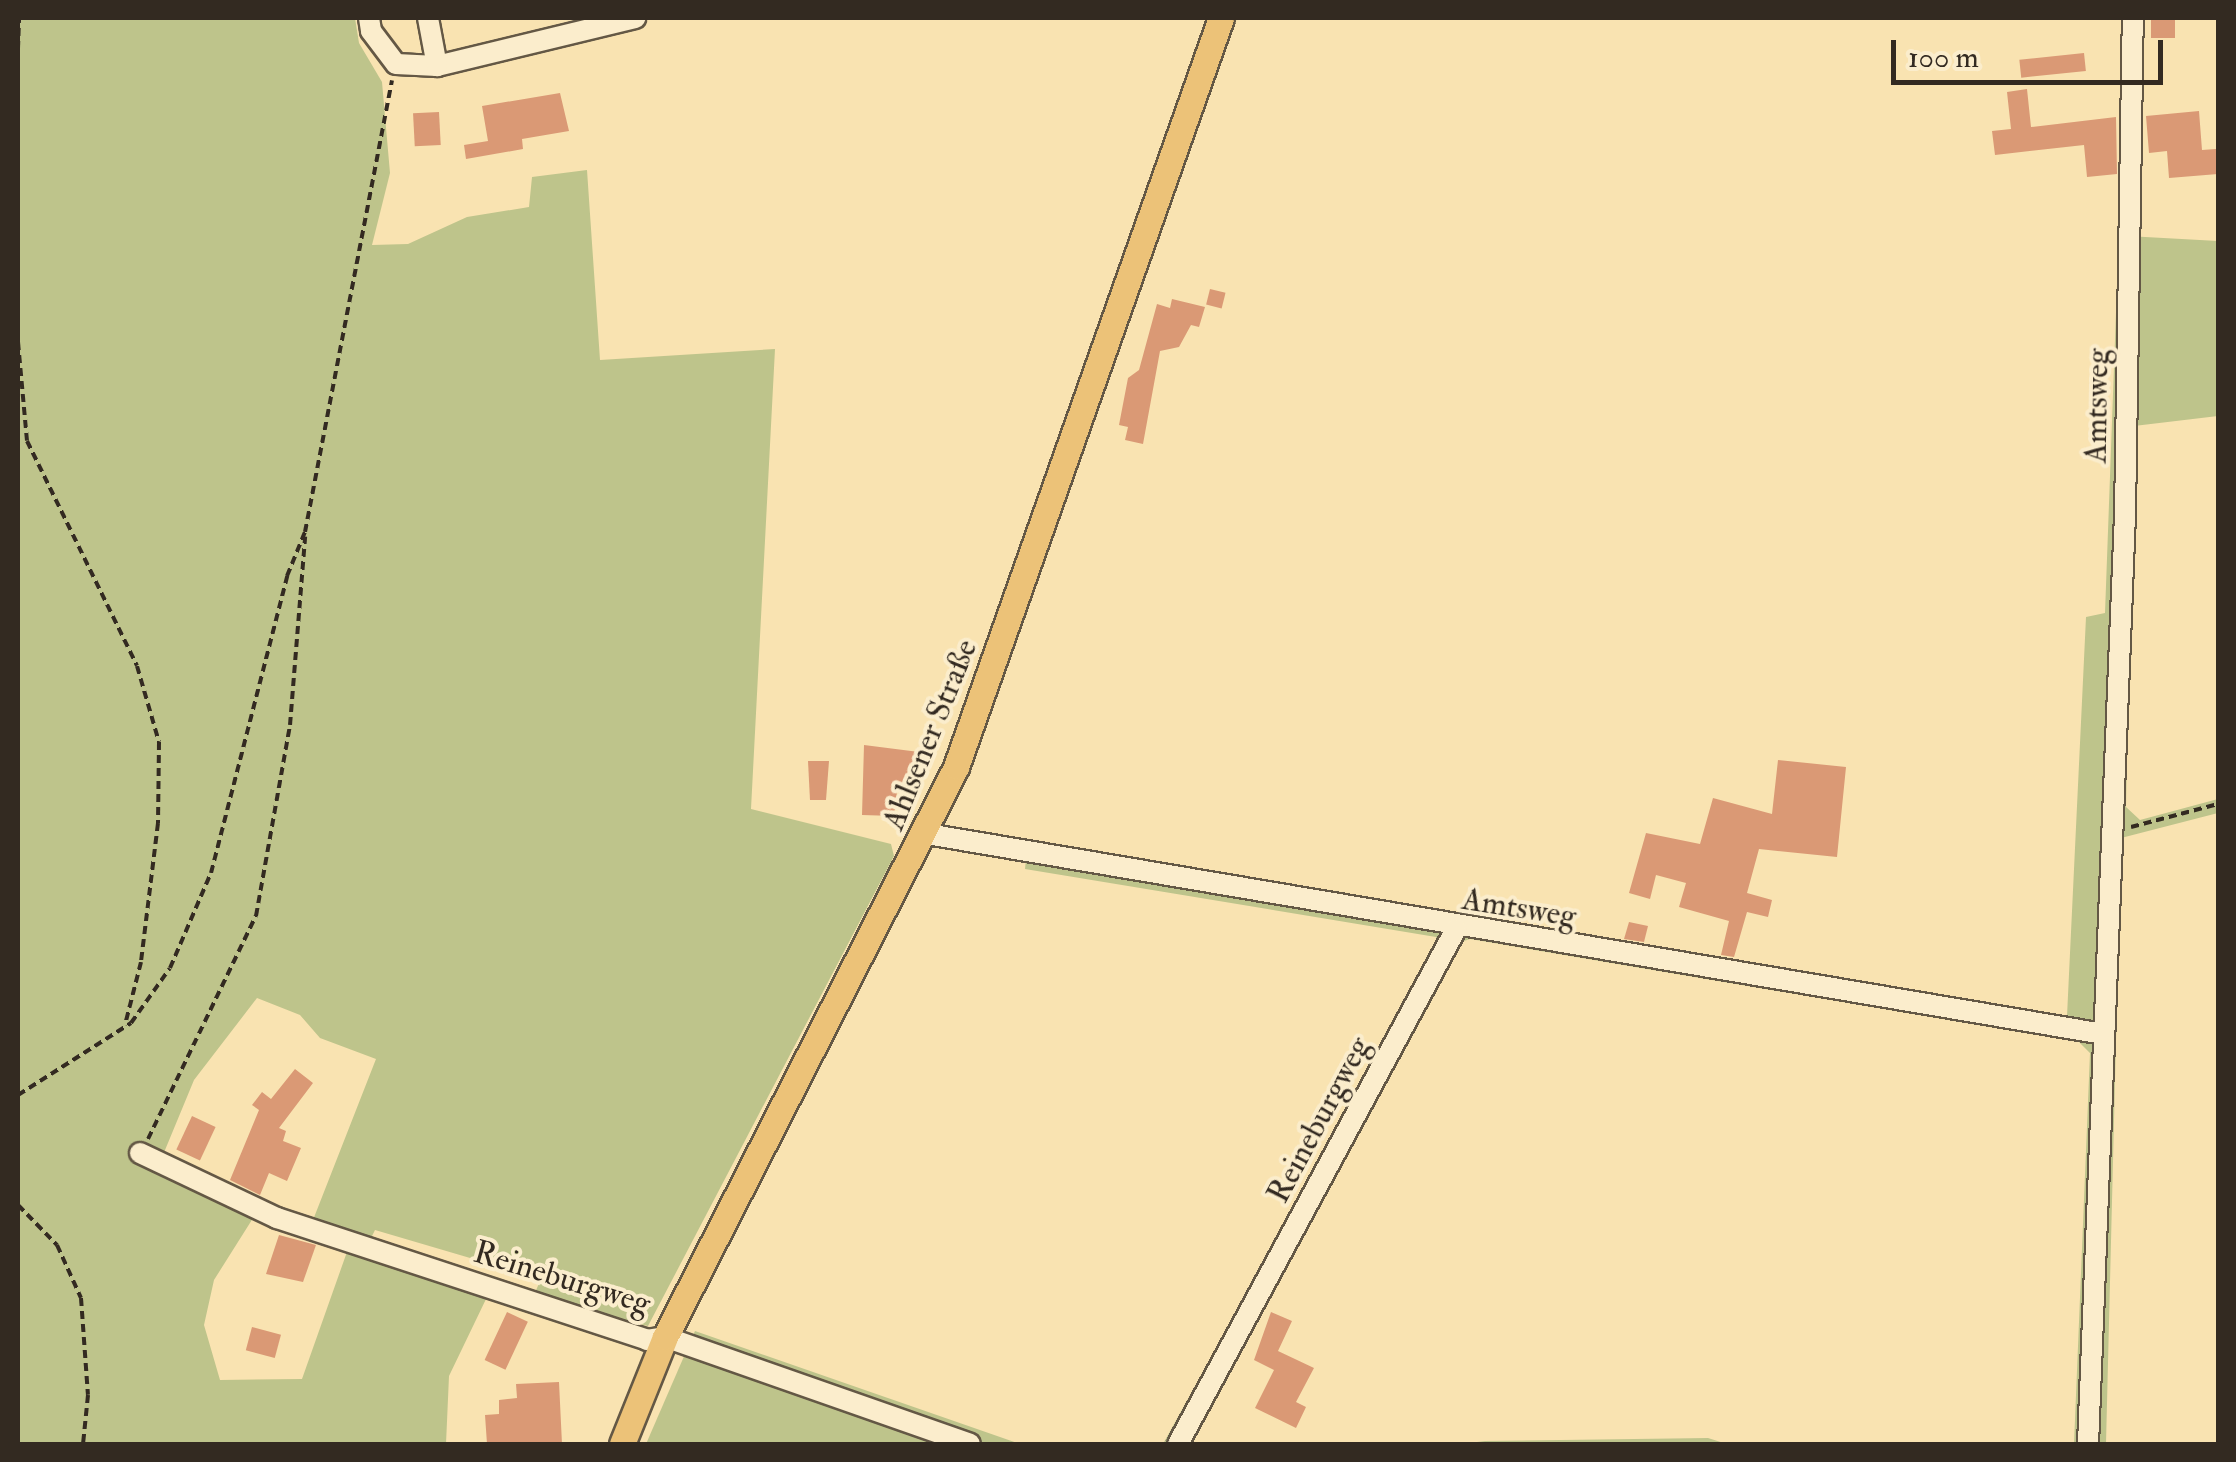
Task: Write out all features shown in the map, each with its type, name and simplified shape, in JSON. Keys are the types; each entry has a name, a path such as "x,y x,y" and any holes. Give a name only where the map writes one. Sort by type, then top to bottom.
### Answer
{"main road":[{"name":"Ahlsener Straße","path":"622,1444 665,1337 926,834 988,686 1221,18"}],"street":[{"path":"369,18 371,31 396,64 437,66 636,18"},
{"path":"428,18 437,66"},
{"name":"Amtsweg","path":"2088,1444 2112,832 2133,18"},
{"name":"Amtsweg","path":"926,834 1456,929 2103,1034"},
{"name":"Reineburgweg","path":"1178,1444 1456,929"},
{"name":"Reineburgweg","path":"140,1153 277,1218 647,1340 665,1337 970,1444"}],"path":[{"path":"18,18 18,48"},
{"path":"140,1153 256,916 290,725 305,532 396,64"},
{"path":"18,342 27,441 137,666 159,742 151,882 125,1028"},
{"path":"18,1094 125,1028 170,968 211,873 286,576 305,532"},
{"path":"2112,832 2218,804"},
{"path":"18,1205 57,1244 80,1298 87,1376 83,1444"}],"green space":[{"path":"18,18 355,18 359,43 382,82 390,173 372,245 408,244 467,217 529,207 532,177 587,170 600,360 775,349 751,809 891,844 894,856 648,1326 533,1297 541,1279 375,1230 369,1242 313,1220 376,1059 320,1038 300,1015 257,998 194,1080 158,1167 255,1215 214,1280 204,1325 220,1380 302,1379 348,1249 487,1297 449,1376 446,1444 18,1444"},
{"path":"2127,229 2127,236 2218,241 2218,416 2134,426 2126,807 2140,820 2218,799 2218,813 2121,838 2106,1444 2074,1444 2090,1053 2079,1042 1470,939 1455,944 1188,1444 1163,1444 1438,946 1436,937 1025,869 1027,849 2067,1016 2086,617 2105,613 2119,230"},
{"path":"695,1331 1020,1444 646,1444"},
{"path":"1708,1438 1727,1444 1461,1444 1485,1441"}],"building":[{"path":"2151,18 2175,18 2175,38 2151,38"},
{"path":"2084,53 2086,71 2021,78 2019,60"},
{"path":"2027,89 2031,127 2116,117 2117,174 2087,177 2084,145 1995,155 1992,131 2011,129 2007,92"},
{"path":"560,93 569,131 522,139 523,149 466,159 464,145 488,141 482,106"},
{"path":"2199,111 2202,150 2216,149 2218,174 2169,178 2167,151 2149,153 2146,116"},
{"path":"439,112 441,145 415,146 413,113"},
{"path":"1210,289 1226,293 1222,308 1206,305"},
{"path":"1172,299 1205,307 1199,327 1191,325 1179,347 1160,351 1143,444 1125,440 1128,427 1119,425 1128,378 1139,370 1157,304 1170,308"},
{"path":"864,745 919,752 919,784 898,784 894,816 862,815"},
{"path":"1778,760 1846,767 1837,857 1759,849 1747,893 1772,900 1768,917 1747,912 1734,957 1721,955 1729,921 1679,907 1686,883 1656,875 1650,899 1629,893 1646,833 1700,844 1713,798 1772,814"},
{"path":"808,761 829,761 826,800 810,800"},
{"path":"1629,922 1648,926 1644,942 1624,939"},
{"path":"295,1069 313,1083 279,1128 286,1131 283,1141 301,1148 287,1181 269,1173 260,1195 230,1180 259,1110 252,1105 262,1092 271,1099"},
{"path":"192,1116 216,1127 200,1161 176,1150"},
{"path":"279,1235 316,1245 303,1282 266,1274"},
{"path":"507,1312 528,1322 505,1370 485,1360"},
{"path":"1271,1312 1292,1321 1278,1351 1314,1368 1296,1402 1306,1407 1296,1428 1255,1408 1274,1370 1254,1360"},
{"path":"252,1327 281,1335 275,1358 246,1350"},
{"path":"559,1382 562,1444 487,1444 485,1415 499,1414 499,1400 517,1398 516,1384"}]}
